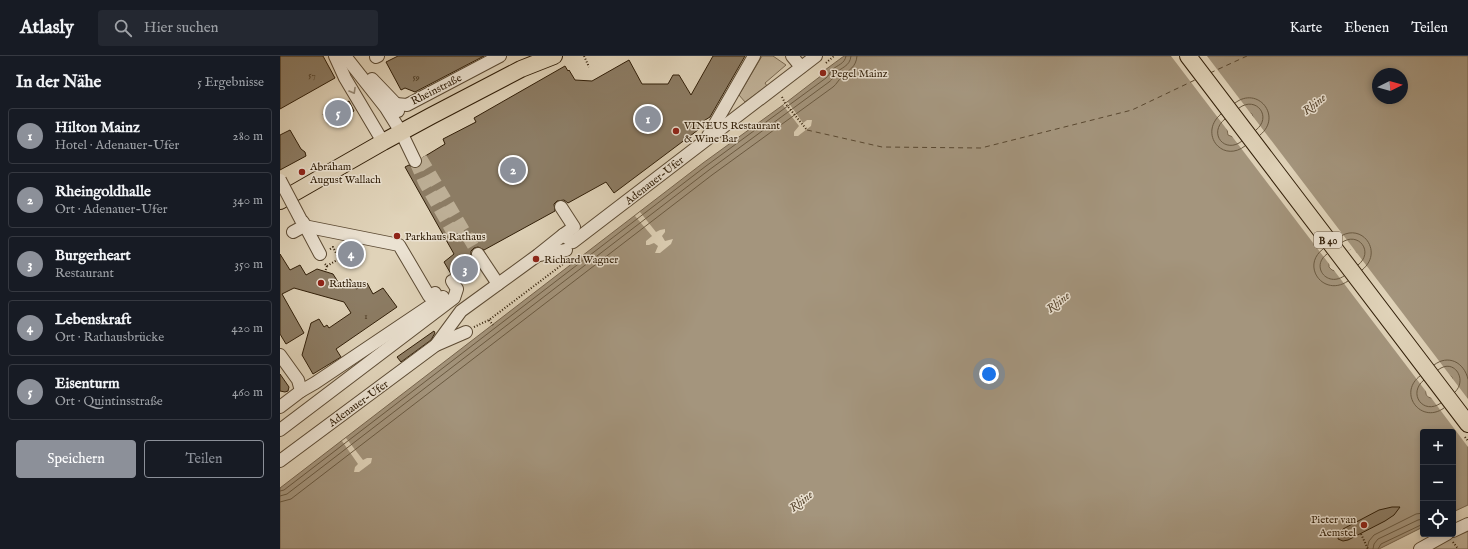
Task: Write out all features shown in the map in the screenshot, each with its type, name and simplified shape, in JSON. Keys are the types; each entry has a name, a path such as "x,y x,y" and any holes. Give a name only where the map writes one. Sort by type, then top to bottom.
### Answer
{"main road":[{"name":"Rheinstraße","path":"521,69 539,56"},
{"name":"Rheinstraße","path":"280,201 401,132 521,69 554,56"},
{"name":"B 40","path":"1188,56 1468,424"}],"street":[{"path":"335,56 345,78 383,142"},
{"path":"345,56 386,108 418,159"},
{"path":"350,56 396,104"},
{"name":"Rheinstraße","path":"401,132 396,104 407,105 500,56"},
{"path":"705,141 754,56"},
{"path":"792,56 801,67"},
{"name":"Adenauer-Ufer","path":"563,235 573,242 816,56"},
{"path":"280,180 320,254"},
{"name":"Adenauer-Ufer","path":"436,345 461,312 574,227 561,207"},
{"path":"294,232 303,223"},
{"path":"303,223 399,245 429,296 435,292"},
{"path":"478,254 498,284"},
{"name":"Adenauer-Ufer","path":"538,255 567,256"},
{"path":"280,430 454,298 457,289 452,281"},
{"path":"280,407 300,386 315,383 441,298 446,296 454,298 461,312"},
{"name":"Adenauer-Ufer","path":"280,461 436,345 466,332"},
{"path":"280,354 300,386"},
{"path":"315,383 325,396"},
{"path":"1456,530 1468,524"},
{"path":"1420,549 1442,537"}],"path":[{"path":"584,56 589,67"},
{"path":"782,97 807,130"},
{"path":"320,254 333,247 339,259 327,266 326,272"},
{"path":"466,332 489,320 567,256"},
{"path":"489,320 493,325"},
{"path":"1361,534 1368,549"}],"shaded area":[{"path":"762,56 773,56 786,65 765,83 767,86 745,102 739,95"},
{"path":"1468,529 1468,549 1429,549 1452,537 1456,537 1456,535"}],"water":[{"name":"Rhine","path":"844,56 1468,56 1468,505 1456,511 1456,429 1420,429 1420,528 1379,549 280,549 280,488 703,163 822,75 823,76 827,73 825,70","holes":["1248,112 1252,114 1254,120 1233,137 1228,135 1227,129","1352,248 1357,253 1335,271 1329,267 1329,263","1448,375 1452,377 1453,383 1432,398 1427,396 1426,390"]}],"pier":[{"path":"1171,56 1207,56 1468,399 1468,447 1456,429 1429,395 1431,396 1451,381 1450,378 1447,377 1427,391 1428,394 1231,135 1252,119 1249,114 1228,131","holes":["1351,249 1354,251 1354,254 1334,269 1333,269 1331,264"]},
{"path":"788,102 803,123 807,120 812,120 811,126 798,136 794,136 794,132 799,126 783,105"},
{"path":"640,212 656,232 665,229 662,236 665,241 673,239 671,244 660,253 655,253 658,246 654,243 646,245 646,241 652,236 635,216"},
{"path":"346,438 363,460 372,458 371,463 359,472 354,472 355,467 358,464 342,441"}],"building":[{"path":"280,56 323,56 335,78 280,109"},
{"path":"398,56 484,56 415,92 405,88 401,90 386,62"},
{"path":"713,56 745,56 710,117 697,125 698,130 614,193 606,182 568,203 564,200 557,201 554,204 555,211 484,250 478,247 474,248 471,251 471,258 478,268 460,280 456,275 451,274 444,262 454,254 405,167 409,165 414,168 419,168 422,158 445,144 443,139 476,122 474,118 565,66 575,80 592,81 629,60 642,84 668,84 673,75 679,75 691,95"},
{"path":"349,101 354,111 348,114 349,116 328,124 323,114"},
{"path":"290,130 301,149 305,152 306,156 280,170 280,135"},
{"path":"280,254 290,270 300,265 306,275 317,269 333,274 340,285 350,279 356,289 367,283 373,294 383,288 397,307 336,349 341,357 313,374 302,355 311,323 319,319 324,327 327,325 329,328 351,313 344,302 294,288 282,294 304,333 286,344 280,334"},
{"path":"434,331 435,333 431,340 401,362 397,357"},
{"path":"280,374 289,387 288,391 280,391"},
{"name":"Pieter van Aemstel","path":"1400,507 1394,515 1385,521 1348,540 1343,541 1338,539 1339,533 1343,529 1379,510"}],"ferry route":[{"path":"1210,73 1247,56"},
{"path":"807,130 882,147 981,148 1132,110 1197,79"}],"tunnel":[{"path":"421,158 478,254"},
{"path":"415,161 424,182 454,235 457,237 465,233"}],"place":[{"name":"Pegel Mainz","path":"823,73"},
{"name":"Eisenturm","path":"338,113"},
{"name":"Hilton Mainz","path":"648,119"},
{"name":"VINEUS Restaurant & Wine Bar","path":"676,131"},
{"name":"Rheingoldhalle","path":"513,170"},
{"name":"Abraham August Wallach","path":"302,172"},
{"name":"Parkhaus Rathaus","path":"397,236"},
{"name":"Lebenskraft","path":"351,254"},
{"name":"Richard Wagner","path":"536,259"},
{"name":"Burgerheart","path":"465,269"},
{"name":"Rathaus","path":"321,283"},
{"name":"Pieter van Aemstel","path":"1364,525"}]}
